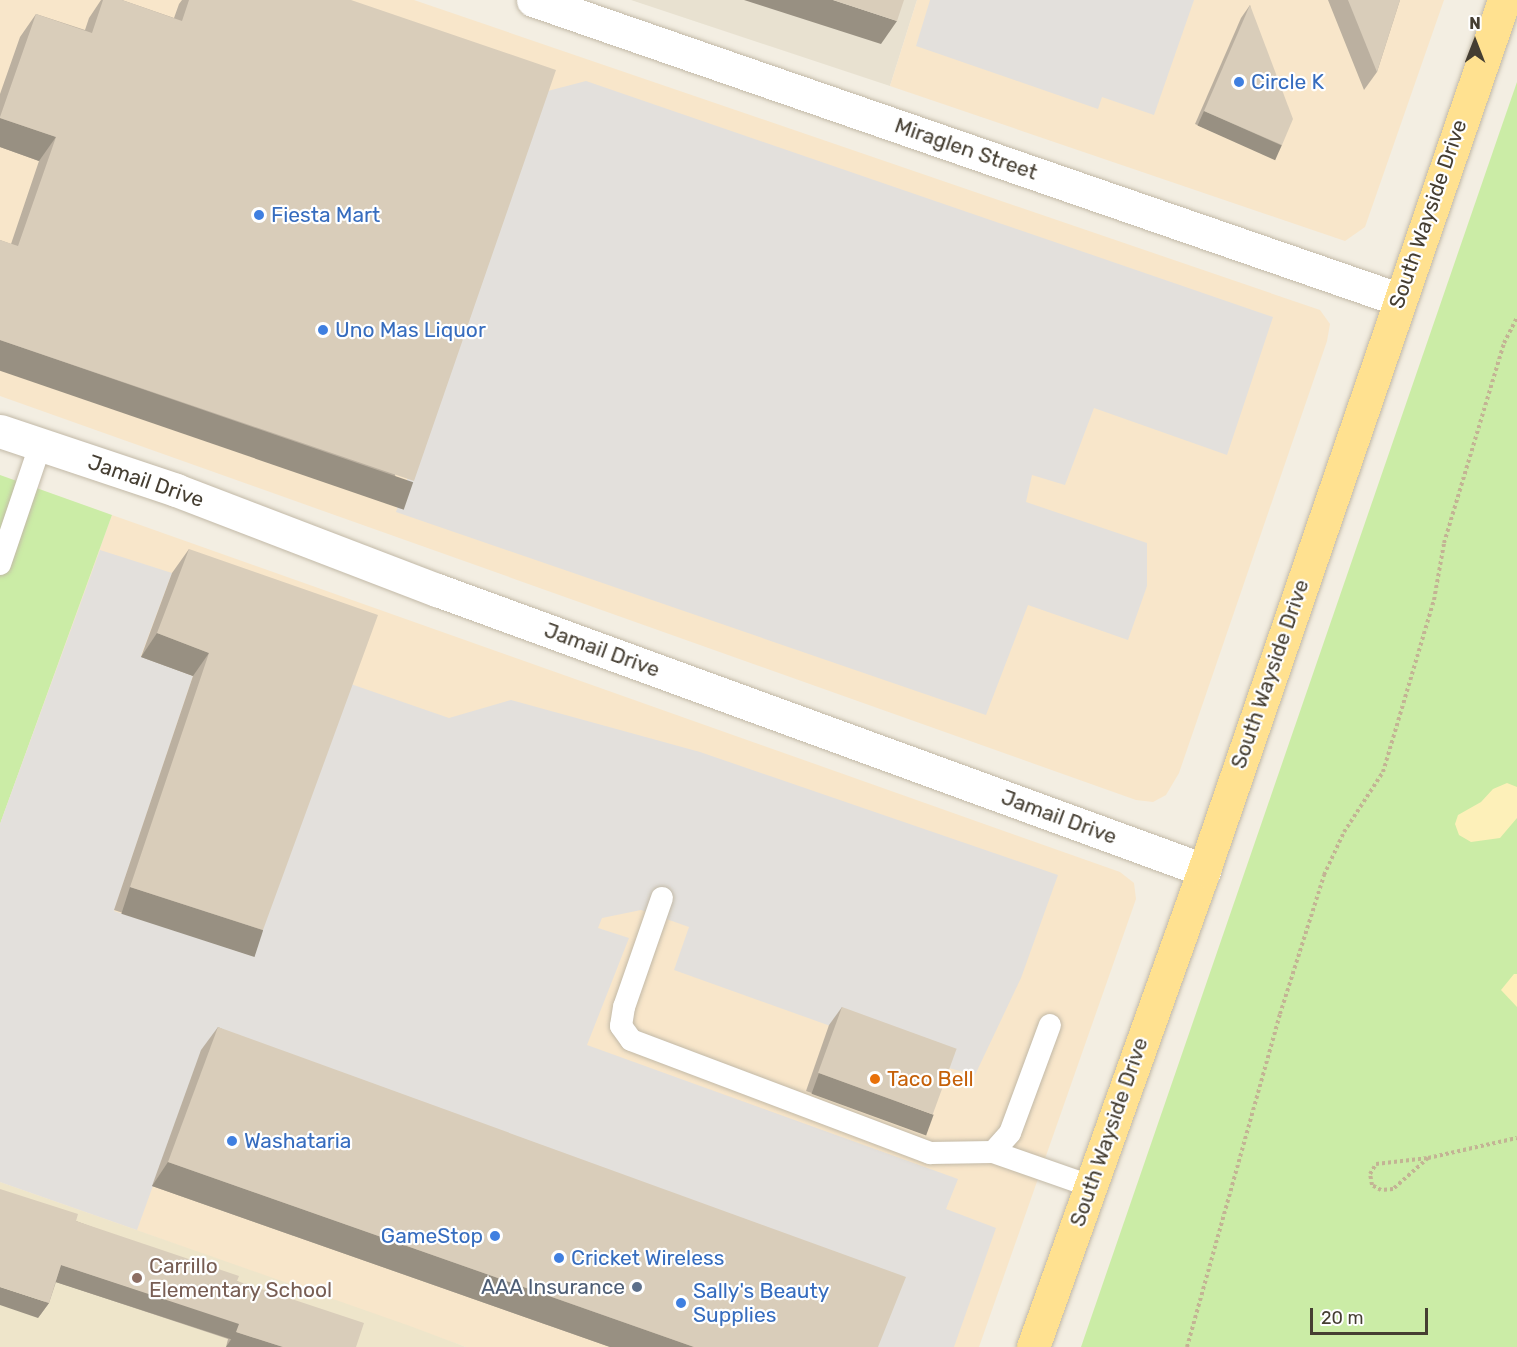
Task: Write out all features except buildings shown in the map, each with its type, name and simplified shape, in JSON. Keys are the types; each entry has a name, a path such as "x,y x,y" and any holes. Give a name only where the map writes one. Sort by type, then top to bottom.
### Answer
{"main road":[{"name":"South Wayside Drive","path":"1033,1347 1204,870 1398,299 1504,0"}],"street":[{"name":"Miraglen Street","path":"533,0 1398,299"},
{"name":"Jamail Drive","path":"0,431 176,490 448,594 1204,870"}],"lane":[{"path":"0,564 40,446"},
{"path":"662,898 624,1006 621,1026 631,1040 930,1153 993,1152 1090,1186"},
{"path":"993,1152 1010,1133 1050,1026"}],"path":[{"path":"1187,1347 1280,1014 1324,875 1344,832 1383,772 1434,600 1444,543 1504,343 1517,318"},
{"path":"1428,1158 1393,1189 1381,1190 1372,1185 1370,1174 1376,1164 1428,1158 1517,1138"}],"shaded area":[{"path":"0,0 414,0 1320,310 1330,324 1327,341 1179,773 1166,795 1153,802 1136,800 0,396"},
{"path":"631,0 917,0 890,86"},
{"path":"917,0 1444,0 1365,227 1345,241 890,86"},
{"path":"930,0 1194,0 1154,115 1102,97 1098,109 916,46"},
{"path":"586,81 1273,317 1227,455 1094,408 1065,485 1032,475 1026,502 1147,543 1147,586 1128,640 1028,605 986,715 396,512 540,93"},
{"path":"112,515 1120,872 1134,883 1136,899 979,1347 466,1347 0,1182 0,824"},
{"path":"100,550 172,573 141,656 193,676 114,911 247,953 345,682 449,718 511,700 700,752 1058,875 1021,978 975,1075 945,1067 674,970 689,927 641,910 602,918 598,928 629,938 587,1045 958,1179 946,1209 996,1228 954,1347 871,1347 202,1050 137,1230 0,1182 0,824"},
{"name":"Carrillo Elementary School","path":"0,1182 410,1326 466,1347 0,1347"}],"green space":[{"path":"1517,82 1517,1347 1081,1347 1500,131"},
{"path":"0,475 112,515 0,824"}],"sand":[{"path":"1507,783 1517,787 1517,818 1500,838 1471,842 1459,835 1455,824 1458,815 1481,802 1493,789"},
{"path":"1514,974 1517,974 1517,1007 1501,990"}],"place":[{"name":"Circle K","path":"1239,82"},
{"name":"Fiesta Mart","path":"259,215"},
{"name":"Uno Mas Liquor","path":"323,330"},
{"name":"Taco Bell","path":"875,1079"},
{"name":"Washataria","path":"232,1141"},
{"name":"GameStop","path":"495,1236"},
{"name":"Cricket Wireless","path":"559,1258"},
{"name":"Carrillo Elementary School","path":"137,1278"},
{"name":"AAA Insurance","path":"637,1287"},
{"name":"Sally's Beauty Supplies","path":"681,1303"}]}
